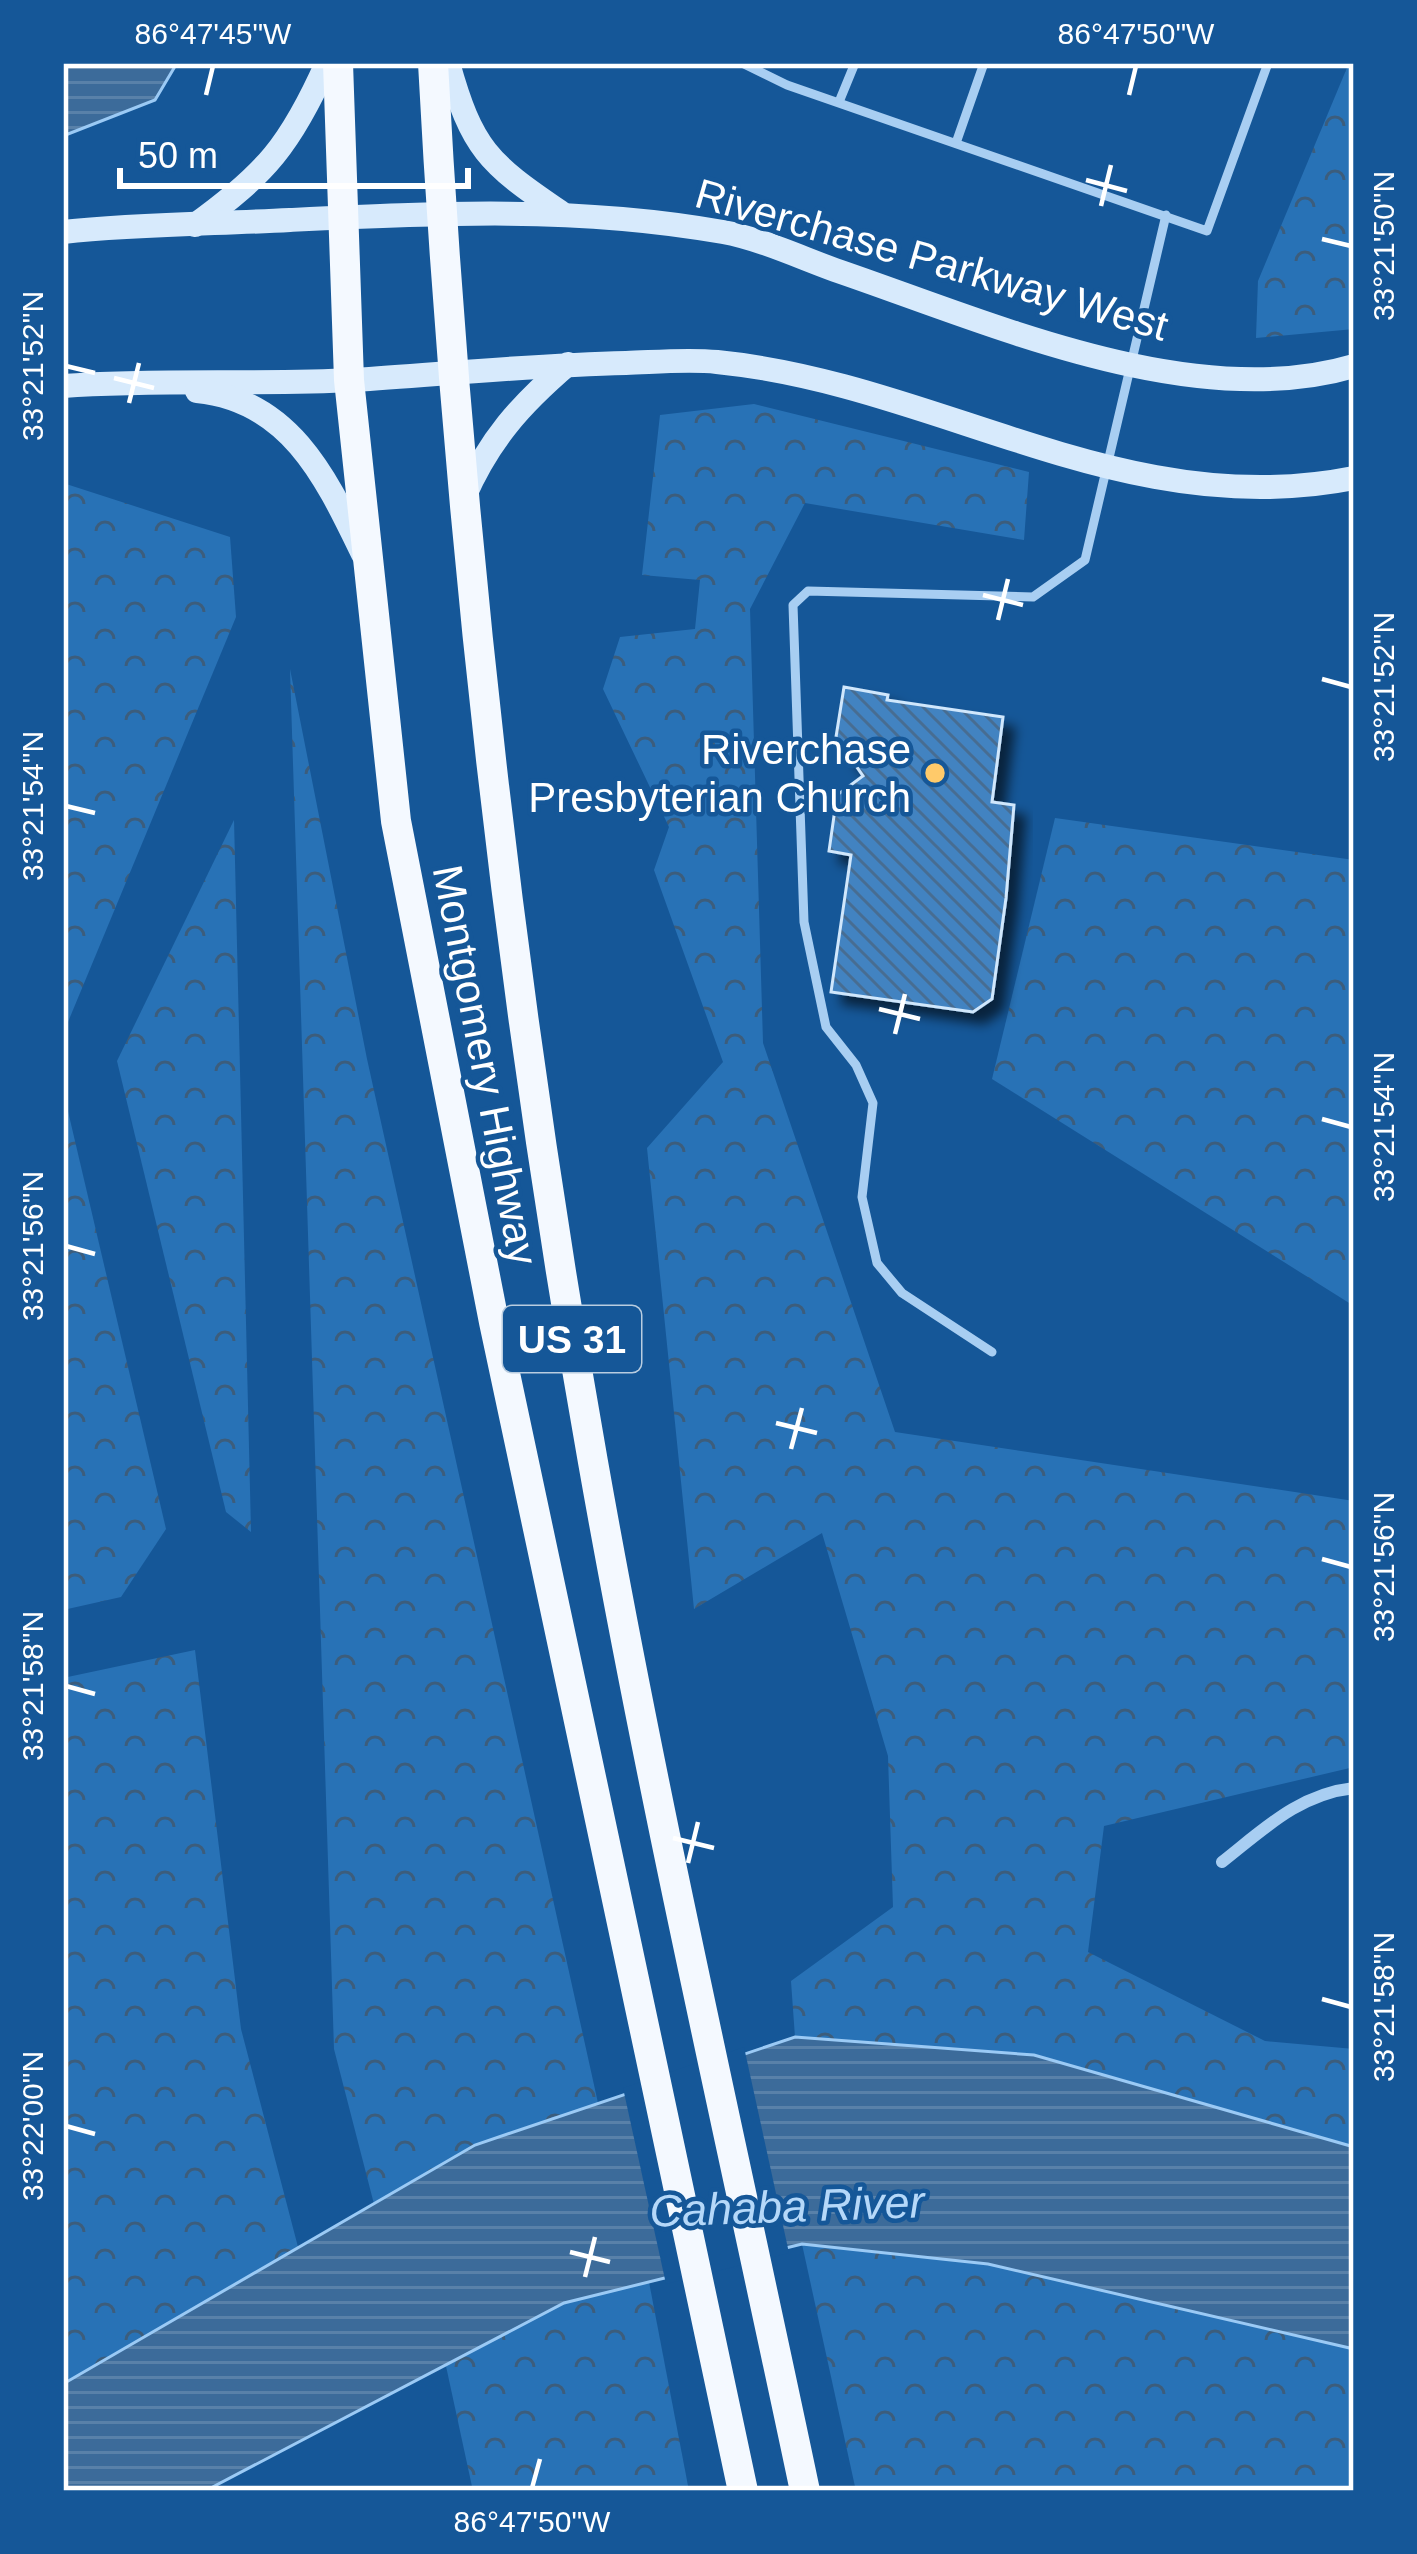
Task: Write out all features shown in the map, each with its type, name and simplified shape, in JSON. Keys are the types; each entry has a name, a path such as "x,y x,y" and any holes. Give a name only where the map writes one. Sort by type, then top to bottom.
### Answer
{"main road":[{"name":"Montgomery Highway","path":"338,63 349,380 396,821 440,1062 743,2491"},
{"name":"Montgomery Highway","path":"433,63 463,500 504,893 542,1150 593,1465 806,2491"}],"street":[{"path":"194,225 257,180 306,110 327,63"},
{"path":"448,63 462,113 496,169 562,213"},
{"name":"Riverchase Parkway West","path":"63,232 441,214 562,213 730,234 1042,340 1129,363 1198,375 1272,378 1354,366"},
{"path":"63,386 349,380 568,364 715,361 798,376 918,407 1161,482 1285,489 1354,478"},
{"path":"463,500 485,449 516,408 568,364"},
{"path":"111,382 216,393 270,417 321,468 366,559"},
{"path":"1222,1862 1296,1804 1324,1792 1354,1788"}],"lane":[{"path":"742,63 838,102 1207,231 1268,63"},
{"path":"838,102 855,63"},
{"path":"956,143 984,63"},
{"path":"992,1352 902,1293 877,1263 862,1197 873,1103 856,1065 826,1027 804,922 793,605 808,590 1034,598 1085,560 1166,215"}],"green space":[{"path":"1349,63 1354,63 1354,329 1256,338 1258,281"},
{"path":"754,404 1029,472 1024,540 805,503 750,609 763,1043 895,1432 1354,1501 1354,1767 1104,1826 1088,1952 1265,2041 1354,2049 1354,2147 1034,2055 795,2037 791,1981 893,1907 888,1756 822,1533 694,1609 647,1148 723,1062 654,870 669,827 603,689 620,637 695,629 700,580 642,575 660,415"},
{"path":"63,483 230,537 236,617 63,1034"},
{"path":"290,669 367,1059 598,2103 475,2145 374,2204 334,2049"},
{"path":"1055,818 1354,860 1354,1306 992,1079"},
{"path":"234,820 251,1532 226,1512 117,1061"},
{"path":"63,1090 166,1529 121,1597 63,1610"},
{"path":"195,1650 241,2029 298,2247 63,2384 63,1678"},
{"path":"802,2244 988,2264 1354,2349 1354,2491 856,2491"},
{"path":"649,2282 689,2491 473,2491 446,2366 564,2303"}],"water":[{"path":"63,63 177,63 155,100 63,136"},
{"name":"Cahaba River","path":"795,2037 1034,2055 1354,2147 1354,2349 988,2264 802,2244 564,2303 205,2491 63,2491 63,2384 475,2145"}],"pier":[{"path":"744,2047 789,2253 666,2284 623,2088"}],"building":[{"name":"Riverchase Presbyterian Church","path":"844,687 888,695 887,700 1003,717 992,802 1014,805 1006,898 992,999 973,1012 831,992 851,855 829,851 837,795 863,776 836,737"}],"place":[{"name":"Riverchase Presbyterian Church","path":"935,773"}]}
